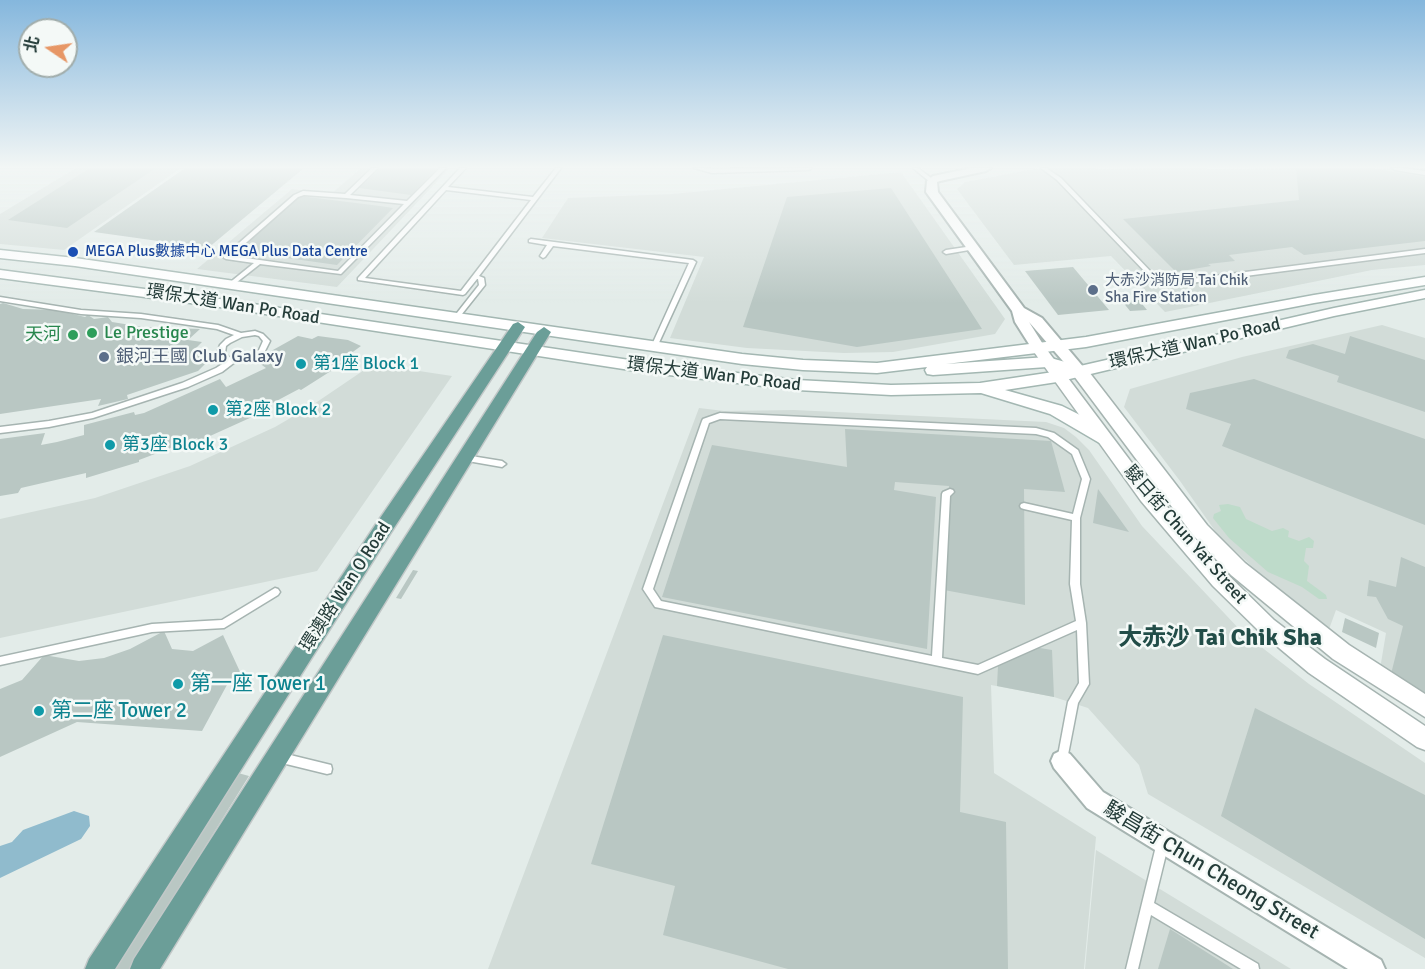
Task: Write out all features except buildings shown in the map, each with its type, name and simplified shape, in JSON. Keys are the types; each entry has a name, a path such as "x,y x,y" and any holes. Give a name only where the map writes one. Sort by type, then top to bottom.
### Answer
{"main road":[{"name":"環保大道 Wan Po Road","path":"0,254 778,363 953,370 1043,355 1059,346 1425,281"},
{"name":"環保大道 Wan Po Road","path":"0,274 180,297 643,367 797,385 891,390 980,388 1058,377 1334,312 1425,294"},
{"name":"環澳路 Wan O Road","path":"99,969 383,529 518,327"},
{"name":"環澳路 Wan O Road","path":"144,969 544,332"},
{"path":"1043,355 1080,372"},
{"name":"駿日街 Chun Yat Street","path":"1043,355 1103,439 1186,543 1267,626 1317,666 1425,739"},
{"name":"駿日街 Chun Yat Street","path":"1080,372 1200,530 1238,569 1341,652 1425,707"},
{"path":"980,388 1056,410 1078,421 1103,439"}],"street":[{"name":"駿日街 Chun Yat Street","path":"948,213 1019,311 1022,322 1043,355"},
{"name":"駿日街 Chun Yat Street","path":"1019,311 1037,321 1080,372"},
{"name":"駿昌街 Chun Cheong Street","path":"1062,761 1095,800 1372,969"}],"lane":[{"path":"276,213 226,257 339,273 399,213"},
{"path":"421,213 360,279 463,293 524,213"},
{"path":"1092,213 1152,276 1164,282 1175,283 1425,251"},
{"path":"531,241 693,262 654,347"},
{"path":"543,256 551,244"},
{"path":"946,252 974,248"},
{"path":"230,285 260,261"},
{"path":"456,318 482,285 481,278 476,277"},
{"path":"0,299 81,312 141,316 207,326 230,330 240,335 261,335 267,341 266,346 256,355 233,360 219,370 185,385 93,415 49,424 0,430"},
{"path":"233,360 223,357 221,349 228,341 240,335"},
{"path":"1062,761 1073,702 1084,684 1081,623 1075,584 1076,518 1086,479 1075,452 1051,435 1036,431 720,416 706,421 648,590 658,604 978,670 1081,623"},
{"path":"465,458 502,464"},
{"path":"937,662 946,494 950,492"},
{"path":"1024,506 1076,518"},
{"path":"0,661 152,628 224,624 275,592"},
{"path":"278,757 327,770"},
{"path":"1132,969 1163,842"},
{"path":"1148,906 1253,969"}],"shaded area":[{"path":"116,213 64,250 0,244 0,214"},
{"path":"263,213 407,213 337,287 197,269"},
{"path":"558,213 930,213 1005,319 995,334 893,352 844,353 747,348 670,338 704,257 542,238"},
{"path":"975,213 1425,213 1425,265 1372,270 1165,312 1111,256 1014,265"},
{"path":"1382,325 1425,338 1425,699 1380,669 1386,633 1336,610 1328,632 1218,535 1124,407 1130,389 1242,357"},
{"path":"373,364 452,376 317,571 0,638 0,519 95,498 190,466 275,427 311,406"},
{"path":"699,408 724,411 794,410 1046,422 1064,428 1076,437 1089,450 1142,526 1242,632 1309,684 1425,763 1425,958 1148,794 1139,765 1088,708 1054,697 991,685 994,773 1096,837 1084,969 488,969"},
{"path":"1096,850 1291,969 1085,969"}],"green space":[{"path":"1228,504 1240,507 1246,519 1272,531 1283,528 1289,531 1288,537 1299,541 1309,537 1314,541 1313,548 1306,548 1304,561 1309,566 1307,581 1326,595 1327,599 1319,599 1302,587 1268,572 1229,538 1213,518 1214,514 1221,511 1219,505"}],"water":[{"path":"74,811 89,816 90,826 81,839 0,878 0,846 12,842 23,830"}],"place":[{"name":"MEGA Plus數據中心 MEGA Plus Data Centre","path":"73,252"},
{"name":"大赤沙消防局 Tai Chik Sha Fire Station","path":"1093,290"},
{"name":"Le Prestige","path":"92,333"},
{"name":"天河","path":"73,335"},
{"name":"銀河王國 Club Galaxy","path":"104,357"},
{"name":"第1座 Block 1","path":"301,364"},
{"name":"第2座 Block 2","path":"213,410"},
{"name":"第3座 Block 3","path":"110,445"},
{"name":"第一座 Tower 1","path":"178,684"},
{"name":"第二座 Tower 2","path":"39,711"}],"district":[{"name":"大赤沙 Tai Chik Sha","path":"1220,639"}]}
